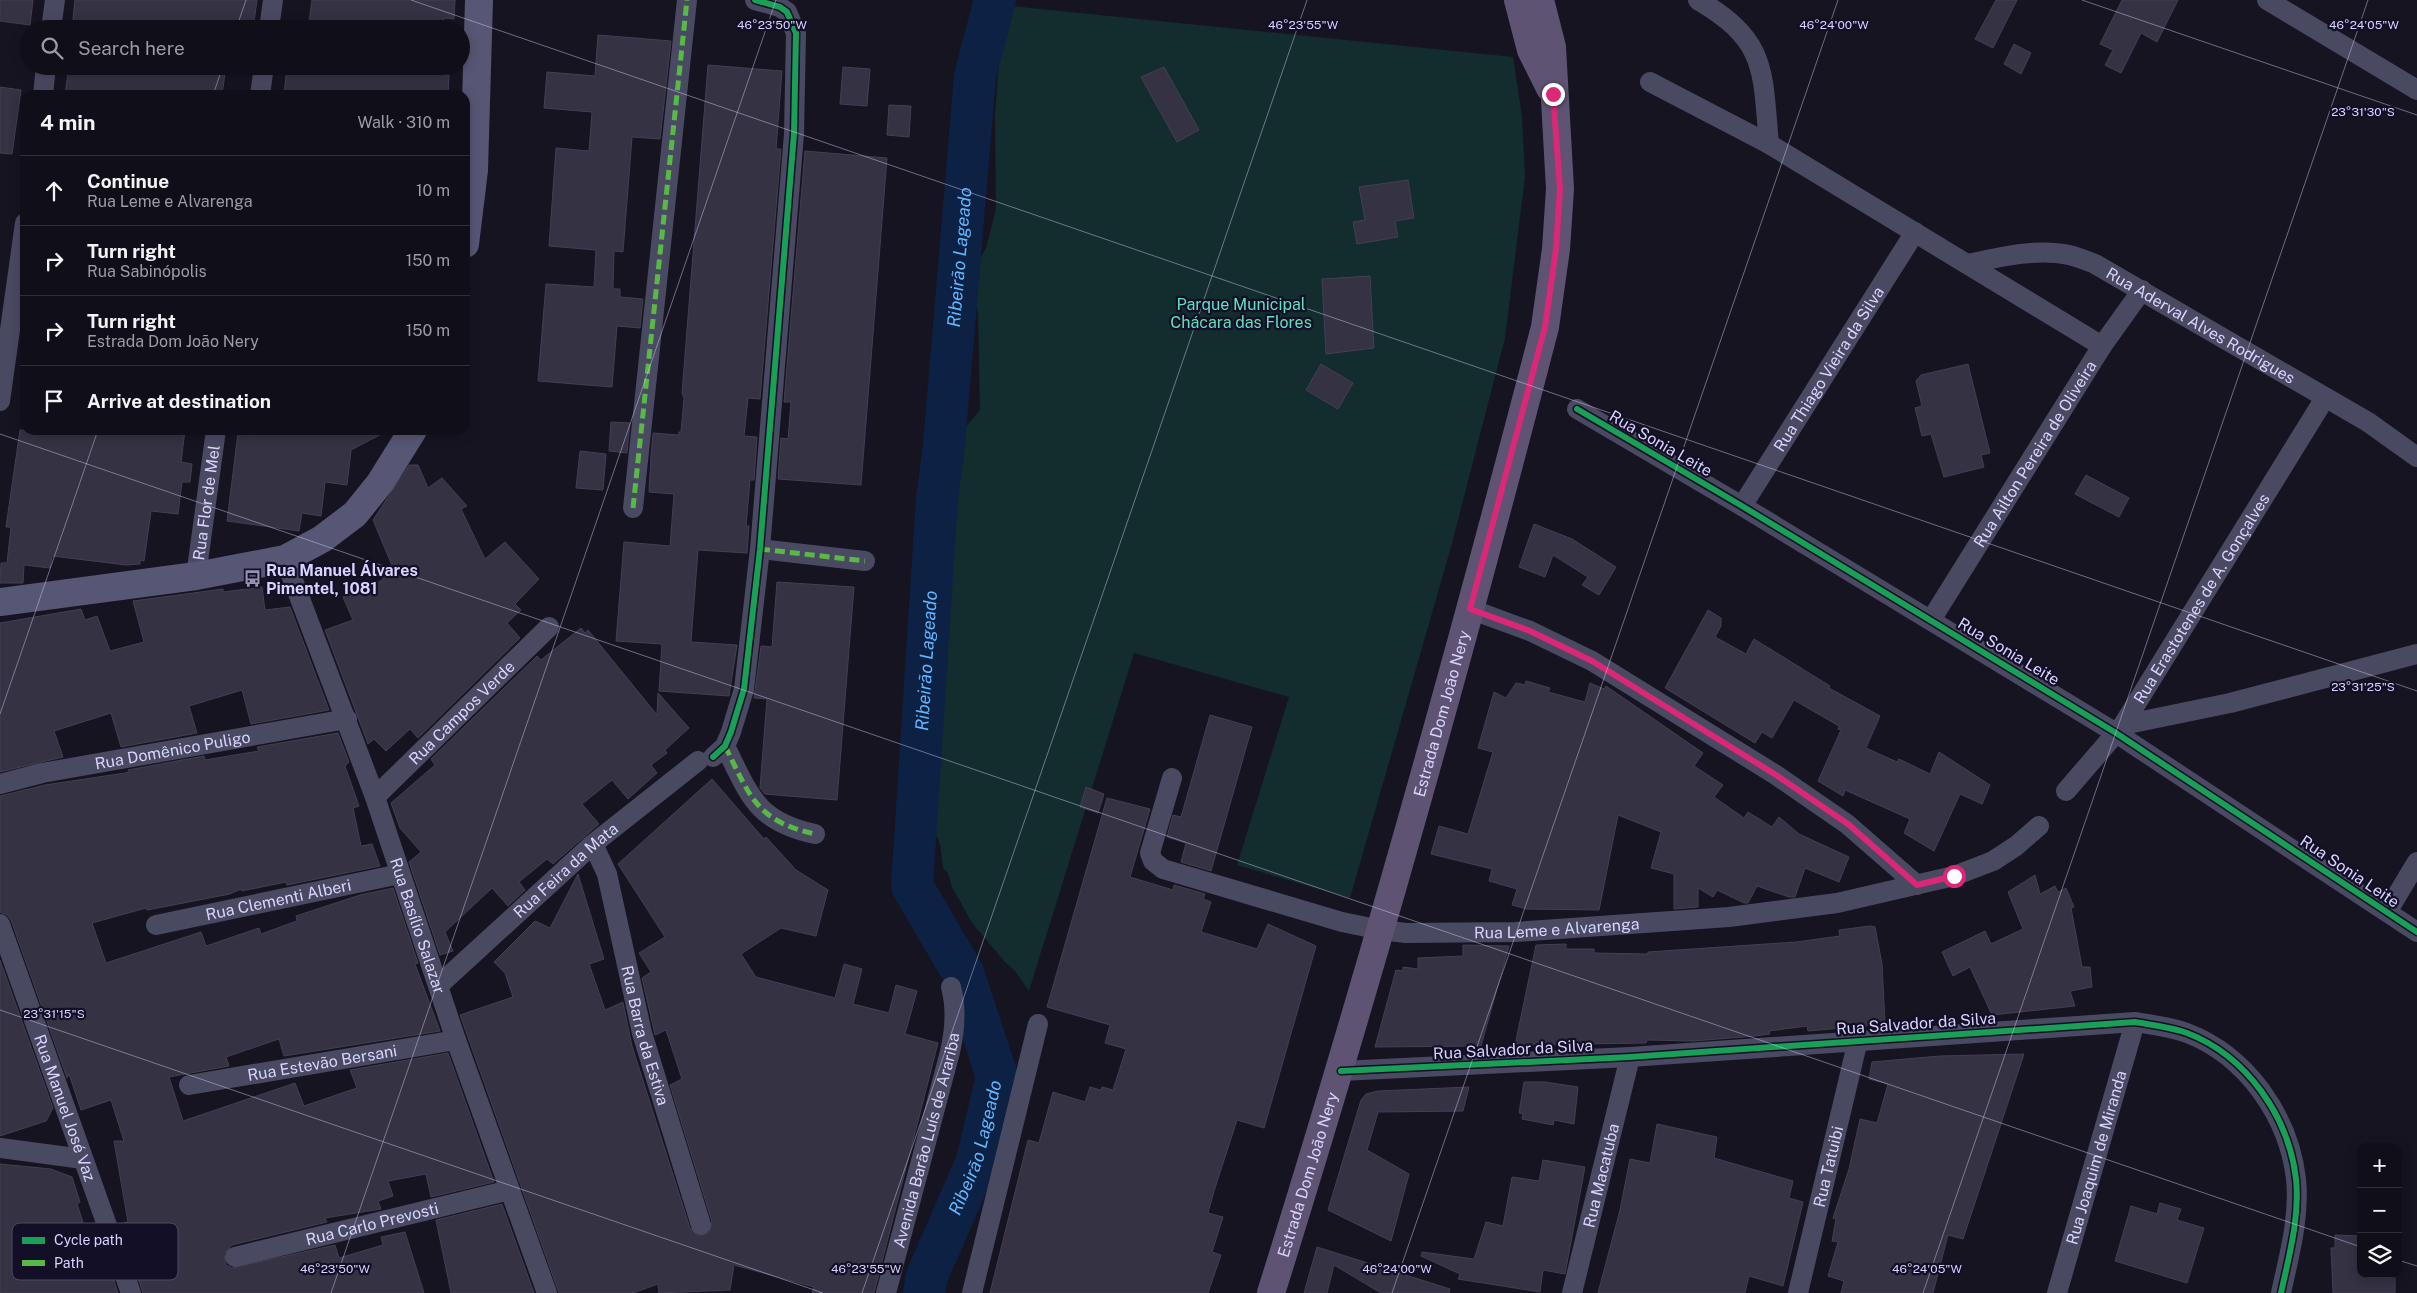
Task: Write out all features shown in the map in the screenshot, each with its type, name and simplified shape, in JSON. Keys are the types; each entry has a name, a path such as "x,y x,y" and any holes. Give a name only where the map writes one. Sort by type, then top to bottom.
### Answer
{"main road":[{"name":"Estrada Dom João Nery","path":"1518,0 1531,50 1553,94"},
{"name":"Estrada Dom João Nery","path":"1271,1293 1341,1071 1381,930 1470,609 1545,327 1556,249 1560,189 1553,94 1552,47 1540,0"}],"street":[{"path":"52,20 55,0"},
{"path":"270,20 273,0"},
{"path":"470,203 474,170 479,0"},
{"path":"633,508 687,0"},
{"path":"755,0 780,7 787,12 796,33 794,134 760,549 744,689 738,712 712,755 769,817 792,829 815,834"},
{"path":"1698,0 1720,13 1743,33 1756,54 1763,79 1769,144"},
{"path":"2267,0 2417,90"},
{"path":"44,90 45,75"},
{"path":"261,90 263,75"},
{"path":"1650,82 1769,144 2102,346"},
{"name":"Rua Thiago Vieira da Silva","path":"1742,506 1915,232"},
{"name":"Rua Aderval Alves Rodrigues","path":"1968,264 2016,255 2068,255 2095,264 2368,422 2417,457"},
{"path":"0,401 20,259"},
{"name":"Rua Ailton Pereira de Oliveira","path":"1931,620 2102,346 2142,290"},
{"name":"Rua Erastotenes de A. Gonçalves","path":"2066,791 2120,729 2324,398"},
{"name":"Rua Sonia Leite","path":"1577,409 1931,620 2120,729 2417,932"},
{"name":"Rua Flor de Mel","path":"196,576 215,435"},
{"path":"0,602 196,576 285,559 322,539 354,514 380,483 410,435"},
{"path":"760,549 866,561"},
{"name":"Rua Basílio Salazar","path":"285,559 376,797 456,1040 547,1293"},
{"path":"1470,609 1530,631 1592,661 1776,775 1848,824 1917,885"},
{"name":"Rua Campos Verde","path":"376,797 549,627"},
{"path":"2120,729 2417,654"},
{"name":"Rua Domênico Puligo","path":"0,784 42,773 347,720"},
{"name":"Rua Feira da Mata","path":"439,985 593,844 712,755"},
{"name":"Rua Leme e Alvarenga","path":"1172,778 1150,853 1153,862 1163,869 1342,922 1406,933 1515,932 1729,917 1837,903 1954,876 1993,861 2016,846 2039,826"},
{"name":"Rua Barra da Estiva","path":"593,844 608,874 642,1033 701,1225"},
{"path":"2387,912 2417,862"},
{"name":"Rua Clementi Alberi","path":"156,925 400,874"},
{"name":"Rua Manuel José Vaz","path":"0,924 106,1223"},
{"name":"Avenida Barão Luís de Arariba","path":"886,1293 953,1039 955,1014 951,987"},
{"name":"Rua Salvador da Silva","path":"1341,1071 1630,1057 2135,1022 2187,1032 2223,1051 2256,1083 2284,1130 2296,1180 2294,1227 2281,1293"},
{"name":"Rua Joaquim de Miranda","path":"2057,1293 2135,1022"},
{"path":"972,1293 1038,1024"},
{"name":"Rua Estevão Bersani","path":"189,1085 456,1040"},
{"name":"Rua Tatuibi","path":"1798,1293 1858,1040"},
{"name":"Rua Macatuba","path":"1572,1293 1630,1057"},
{"path":"0,1148 83,1159"},
{"name":"Rua Carlo Prevosti","path":"235,1257 510,1190"},
{"name":"Rua Manuel José Vaz","path":"126,1280 131,1293"}],"green space":[{"name":"Parque Municipal Chácara das Flores","path":"1010,6 1513,57 1522,116 1525,177 1505,338 1451,547 1350,898 1237,865 1289,697 1134,653 1029,991 1015,971 972,923 952,887 948,873 943,868 940,844 929,820 927,796 928,758 937,714 941,671 939,663 940,653 946,640 944,610 950,552 938,505 949,468 945,443 964,429 980,410 978,315 973,285 976,266 986,248 996,209 995,115 1002,36"}],"building":[{"path":"0,0 33,0 31,20 20,20 20,24 0,21"},
{"path":"75,0 257,0 254,20 73,20"},
{"path":"312,0 455,0 454,19 309,20"},
{"path":"1996,0 2017,0 1993,48 1975,39"},
{"path":"2122,0 2178,0 2157,42 2141,33 2121,73 2105,65 2113,50 2100,44"},
{"path":"598,35 671,41 660,139 632,137 623,252 614,251 613,289 620,289 620,297 643,299 640,328 617,326 612,387 538,381 546,284 594,287 596,250 549,246 556,148 589,151 592,112 544,108 547,72 595,76"},
{"path":"2014,44 2031,53 2021,74 2004,64"},
{"path":"708,65 782,71 776,149 781,149 760,399 748,398 744,436 757,437 754,480 750,480 746,526 749,526 747,553 698,550 691,642 737,645 729,696 659,691 662,644 616,641 624,542 670,546 674,494 649,492 651,456 653,433 679,435 679,432 681,432 684,398 682,393"},
{"path":"843,67 870,69 867,106 840,104"},
{"path":"1164,67 1199,130 1177,142 1141,77"},
{"path":"68,75 225,75 223,90 66,90"},
{"path":"286,75 449,75 448,90 285,90"},
{"path":"0,87 21,90 12,154 0,153"},
{"path":"889,105 911,106 909,137 887,135"},
{"path":"805,151 887,158 861,485 778,479 781,438 788,439 791,402 784,402"},
{"path":"1408,180 1414,218 1395,221 1398,237 1357,244 1353,222 1365,220 1359,187"},
{"path":"1370,276 1374,348 1326,354 1322,279"},
{"path":"1321,364 1353,383 1338,409 1306,390"},
{"path":"1968,364 1990,453 1981,455 1984,467 1944,477 1931,434 1922,436 1915,408 1922,406 1916,381 1921,375"},
{"path":"611,422 630,423 627,453 609,451"},
{"path":"20,430 20,435 184,435 181,462 192,464 190,482 182,482 178,514 151,511 144,561 140,560 140,564 126,565 52,556 50,568 24,565 23,583 0,583 1,563 7,563 11,527 6,527"},
{"path":"238,435 380,435 351,450 347,485 325,482 321,516 302,513 299,531 227,521"},
{"path":"580,451 606,454 603,490 576,488"},
{"path":"409,465 418,465 428,488 442,478 467,506 461,509 485,559 505,542 539,579 515,604 521,610 507,623 520,638 418,738 410,729 386,751 374,739 368,744 325,630 353,620 343,597 383,580 381,575 394,570 373,520"},
{"path":"2086,475 2129,498 2119,517 2075,494"},
{"path":"1534,524 1572,539 1616,567 1599,595 1582,585 1588,577 1553,555 1545,577 1519,567"},
{"path":"777,582 854,587 837,800 765,794 760,788 767,699 754,698 761,646 772,647"},
{"path":"262,587 265,610 290,607 329,710 251,724 242,690 189,706 197,733 121,747 111,713 54,731 63,757 0,772 0,623 81,609 85,620 97,616 110,651 144,642 133,601 223,589 223,592"},
{"path":"1708,610 1721,618 1721,626 1715,637 1746,654 1754,639 1830,686 1829,688 1880,716 1866,748 1897,762 1899,759 1930,774 1939,752 1990,785 1982,804 1960,794 1934,851 1904,833 1910,819 1845,790 1843,796 1818,781 1841,730 1838,729 1839,726 1794,700 1772,738 1762,732 1755,743 1665,688"},
{"path":"581,628 585,633 588,630 657,715 658,693 689,728 665,750 667,753 651,765 657,773 628,799 612,780 582,804 599,824 553,864 547,859 519,882 525,890 508,906 492,888 445,932 453,951 440,955 409,862 421,852 400,828 391,803 435,765 431,759 537,656 541,660"},
{"path":"1526,681 1550,688 1548,692 1585,702 1590,683 1604,689 1606,686 1703,753 1694,766 1723,785 1714,797 1744,818 1748,812 1772,827 1779,817 1799,834 1849,857 1839,882 1805,868 1795,897 1789,897 1757,886 1748,903 1744,903 1717,890 1713,897 1698,888 1698,907 1674,909 1674,874 1651,868 1661,832 1618,815 1599,910 1527,909 1512,905 1517,889 1489,881 1492,869 1431,854 1439,826 1468,834 1493,752 1478,748 1494,692 1506,698 1516,683 1525,685"},
{"path":"1210,715 1252,727 1211,871 1181,862 1186,843 1167,837 1173,815 1181,817"},
{"path":"338,733 349,762 345,766 359,806 353,808 361,846 372,844 380,866 287,885 286,882 242,891 241,889 230,894 147,910 146,908 92,923 106,963 201,932 206,946 259,928 261,934 297,921 296,916 360,895 393,888 418,963 415,964 440,1031 284,1056 279,1039 226,1057 229,1066 169,1077 183,1121 295,1083 304,1106 357,1088 350,1070 448,1053 494,1182 431,1197 426,1174 388,1181 393,1196 378,1201 381,1209 325,1218 327,1222 232,1245 224,1254 226,1265 232,1268 335,1245 339,1258 383,1245 381,1237 405,1232 424,1293 143,1293 139,1280 178,1280 178,1223 123,1223 128,1222 114,1141 124,1141 111,1100 81,1110 69,1074 67,1078 11,920 7,915 0,912 0,796 45,785 125,773 129,772 128,770 204,756 205,760 259,751 257,747"},
{"path":"712,779 764,839 766,837 796,870 828,890 816,936 781,928 741,954 756,977 835,998 844,964 862,969 853,1004 889,1013 896,985 917,991 905,1034 938,1043 874,1293 812,1293 814,1287 734,1265 730,1290 659,1293 658,1284 633,1293 559,1293 460,1015 513,997 505,973 494,962 535,921 550,928 578,874 604,959 589,964 605,1010 623,1002 632,1046 690,1228 698,1236 709,1233 712,1222 670,1085 682,1079 666,1030 655,1035 642,978 651,972 639,953 665,937 618,864"},
{"path":"1086,787 1104,794 1098,813 1080,807"},
{"path":"1107,798 1150,809 1130,877 1173,890 1174,885 1205,894 1203,899 1211,902 1201,932 1257,949 1268,924 1316,946 1264,1128 1237,1120 1214,1191 1208,1213 1223,1217 1212,1252 1221,1255 1208,1293 990,1293 1028,1140 1039,1143 1053,1092 1085,1102 1090,1087 1101,1090 1102,1087 1113,1090 1126,1049 1105,1043 1110,1025 1047,1007"},
{"path":"2035,875 2040,894 2055,886 2058,892 2066,888 2074,907 2071,908 2082,967 2090,967 2092,987 2070,991 2075,1006 1992,1015 1970,967 1953,976 1942,952 1985,931 1991,944 2023,929 2008,892"},
{"path":"1875,927 1882,964 1885,1024 1808,1031 1807,1026 1769,1031 1770,1034 1755,1036 1693,1041 1647,1040 1646,1043 1515,1045 1536,945 1566,944 1566,949 1594,949 1594,953 1648,954 1648,952 1796,942 1840,936 1839,930"},
{"path":"1463,945 1509,946 1481,1046 1375,1047 1396,970 1403,971 1403,967 1418,969 1418,958 1463,956"},
{"path":"0,960 53,1108 46,1121 0,1136"},
{"path":"2024,1054 1963,1239 1948,1235 1933,1293 1841,1293 1844,1281 1828,1276 1838,1242 1832,1241 1836,1219 1833,1218 1849,1169 1860,1119 1877,1123 1888,1084 1869,1079 1872,1062 1940,1056"},
{"path":"1524,1082 1545,1082 1578,1087 1574,1124 1554,1120 1553,1125 1522,1119 1523,1114 1519,1113"},
{"path":"1469,1087 1463,1111 1378,1112 1367,1150 1409,1174 1391,1241 1328,1210 1361,1100 1366,1094 1378,1091"},
{"path":"1657,1124 1717,1137 1714,1158 1793,1181 1789,1198 1803,1202 1783,1286 1749,1276 1745,1293 1598,1293 1620,1210 1630,1159 1650,1163"},
{"path":"1543,1160 1585,1167 1565,1274 1543,1270 1540,1292 1458,1279 1460,1274 1421,1256 1422,1252 1474,1259 1486,1222 1503,1226 1512,1177 1539,1181"},
{"path":"0,1164 51,1169 72,1177 80,1202 77,1204 83,1222 12,1223 12,1280 114,1280 118,1293 0,1293"},
{"path":"2160,1203 2181,1209 2177,1220 2204,1228 2187,1283 2115,1261 2131,1206 2157,1214"},
{"path":"502,1204 534,1293 451,1293 436,1220"},
{"path":"2335,1235 2357,1236 2357,1278 2395,1278 2395,1293 2333,1293 2331,1248 2335,1248"},
{"path":"1317,1247 1450,1289 1449,1293 1381,1293 1334,1265 1327,1293 1304,1293"}],"waterway":[{"name":"Ribeirão Lageado","path":"924,1293 927,1276 977,1161 997,1076 963,973 912,886 937,498 944,445 975,76 995,0"}],"marked path":[{"path":"633,508 687,0"},
{"path":"760,549 865,561"},
{"path":"725,746 749,792 767,814 795,829 815,834"}],"cycle path":[{"path":"713,757 725,746 744,689 760,549 794,134 796,33 787,12 780,7 755,0"},
{"path":"1577,409 1742,506 2116,733 2417,932"},
{"path":"1341,1071 1630,1057 2135,1022 2175,1029 2209,1043 2246,1073 2261,1091 2284,1133 2292,1156 2297,1193 2293,1236 2281,1293"}],"place":[{"name":"Rua Manuel Álvares Pimentel, 1081","path":"252,579"}],"route":[{"path":"1553,94 1560,189 1556,249 1545,327 1470,609 1530,631 1592,661 1776,775 1848,824 1917,885 1954,876"}]}
